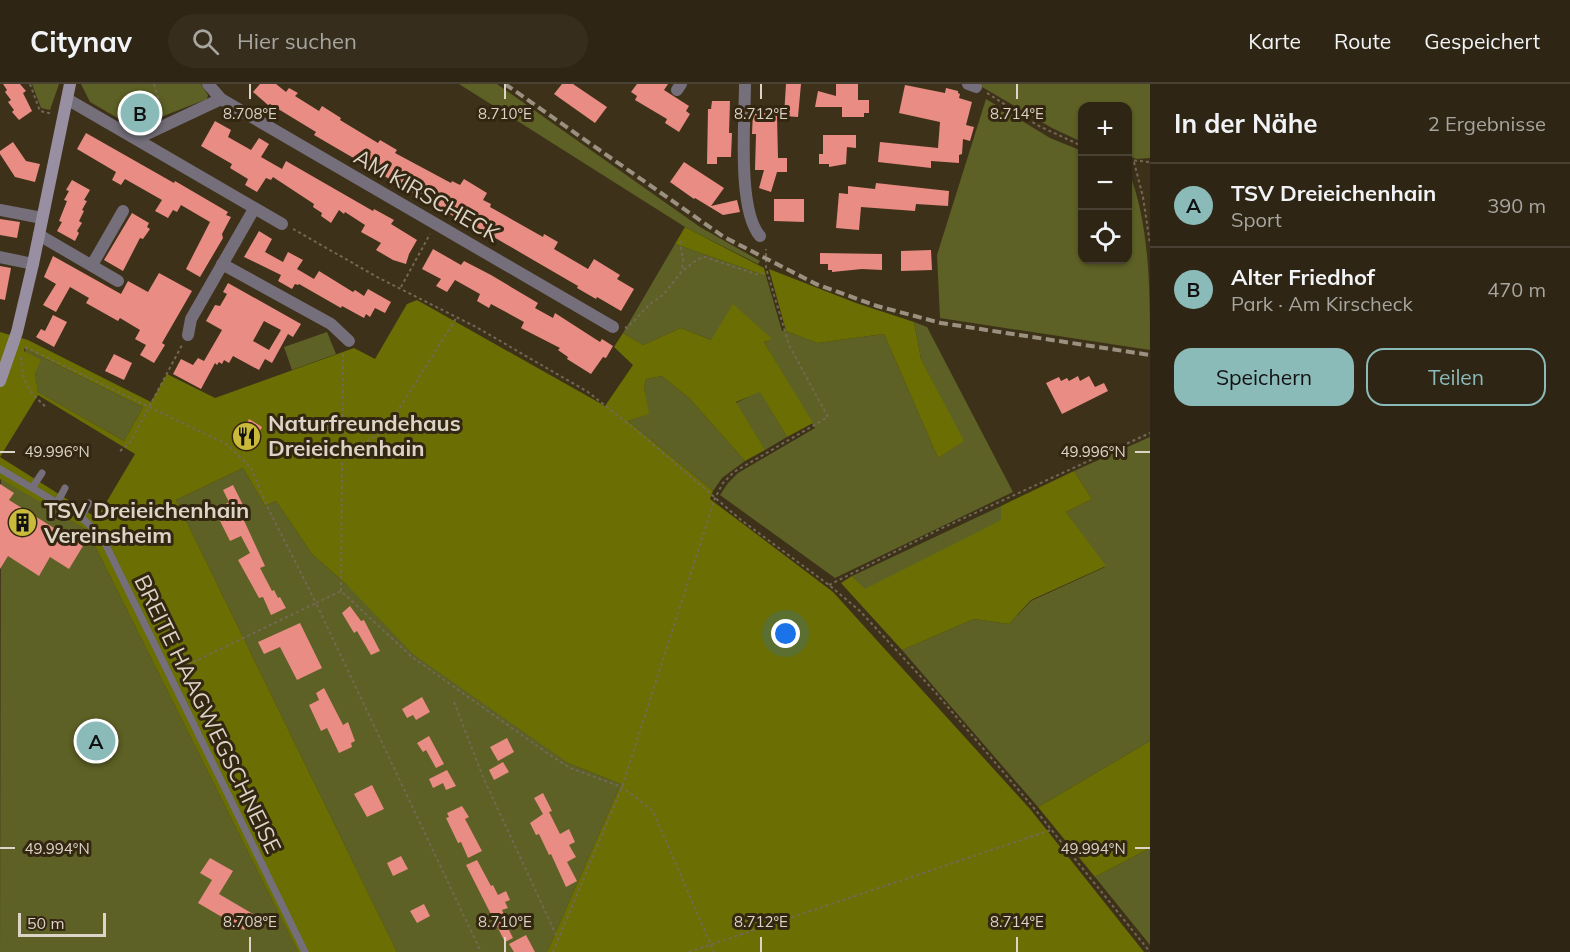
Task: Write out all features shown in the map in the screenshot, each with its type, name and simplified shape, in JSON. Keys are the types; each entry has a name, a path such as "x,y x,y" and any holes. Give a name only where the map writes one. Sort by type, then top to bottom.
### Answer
{"street":[{"path":"0,381 16,332 33,264 70,84"},
{"name":"AM KIRSCHECK","path":"208,84 220,99 613,327"},
{"path":"745,84 745,185 748,208 760,236"},
{"path":"67,99 282,224"},
{"path":"136,138 220,99"},
{"path":"188,335 191,319 254,208"},
{"path":"0,210 42,218"},
{"path":"92,265 123,211"},
{"path":"39,235 118,280"},
{"path":"0,257 33,264"},
{"path":"222,264 331,324 349,341"}],"lane":[{"name":"BREITE HAAGWEGSCHNEISE","path":"0,469 81,517 102,537 305,952"},
{"path":"32,488 42,473"},
{"path":"57,502 65,488"},
{"path":"81,517 89,503"}],"path":[{"path":"30,84 40,111 63,116"},
{"path":"154,84 160,103 157,128"},
{"path":"972,86 1037,125 1078,144"},
{"path":"1150,162 1134,162 1143,197 1150,244"},
{"path":"282,224 458,317 588,392 741,520 829,585 887,638 1051,830 1150,952"},
{"path":"401,288 436,224"},
{"path":"680,242 682,271"},
{"path":"554,952 622,787 715,498 723,483 734,472 828,417 789,345 767,273 766,249"},
{"path":"613,327 627,328 650,304 664,294 682,271 705,256 756,274 767,273"},
{"path":"341,456 385,432 458,317"},
{"path":"120,451 130,443 188,335"},
{"path":"349,341 342,352 341,591 412,657 550,755 570,768 622,787 654,811 714,952"},
{"path":"47,408 30,393 24,382 21,344 228,445 251,468 268,508 316,603 481,952"},
{"path":"829,585 940,530 1150,434"},
{"path":"169,674 341,591"},
{"path":"454,702 483,777 558,939"},
{"path":"689,952 1051,830"}],"green space":[{"path":"32,84 59,84 50,110 41,108"},
{"path":"81,84 201,84 208,95 207,99 143,124 128,124 90,102"},
{"path":"459,84 497,84 700,227 760,261 758,264 685,227"},
{"path":"977,84 1150,84 1150,158 1132,157 1132,102 1078,102 1078,140 1052,128"},
{"path":"986,99 1050,138 1078,149 1078,264 1132,264 1132,181 1145,235 1149,281 1150,350 940,318 937,255"},
{"path":"675,244 766,276 782,331 817,343 884,334 938,458 963,441 921,359 914,322 927,327 1013,492 835,578 720,495 738,473 815,428 764,342 771,339 711,340 681,328 643,345 623,333"},
{"path":"327,332 336,354 292,370 284,347"},
{"path":"24,348 143,407 124,441 38,392 35,373"},
{"path":"662,376 690,399 745,461 722,478 713,491 628,421 648,414 644,387 646,379"},
{"path":"760,391 787,437 765,450 736,403"},
{"path":"1150,437 1150,741 1038,807 902,650 974,619 1009,624 1031,601 1105,567 1066,512 1092,499 1074,471"},
{"path":"243,468 265,506 276,501 312,554 347,585 568,763 621,784 547,952 397,952 176,500"},
{"path":"1,478 87,530 298,952 0,952"},
{"path":"1001,506 1002,520 865,590 852,576"},
{"path":"1150,848 1150,945 1095,877"}],"shaded area":[{"path":"685,227 764,268 766,276 675,244"},
{"path":"769,269 856,303 914,322 921,359 964,441 938,458 884,334 817,343 786,331"},
{"path":"417,300 605,406 633,365 614,347 623,333 643,345 681,328 711,340 733,304 772,339 764,342 813,423 787,437 760,392 736,402 765,450 745,461 690,399 662,376 646,379 644,387 649,414 628,421 713,491 710,499 833,592 1030,809 1144,952 547,952 621,784 568,763 413,654 347,585 312,554 276,501 265,506 243,468 176,500 397,952 298,952 87,530 0,480 0,457 0,332 28,340 151,402 167,374 215,398 354,348 375,359 407,304","holes":["24,348 143,407 124,441 38,392 35,373 41,360 24,351","38,395 135,454 97,518 0,457"]},
{"path":"1074,471 1092,499 1066,512 1106,566 1031,600 1009,624 974,619 902,650 841,583 852,576 865,589 1001,520 1001,506"},
{"path":"1150,741 1150,848 1095,877 1038,807"}],"building":[{"path":"3,84 20,84 26,91 23,93 32,111 19,120 12,112 14,110 8,102 11,100"},
{"path":"260,84 276,84 286,92 289,88 298,93 295,96 319,111 322,106 378,143 380,140 397,150 395,153 451,183 452,181 460,185 464,179 487,193 483,200 491,204 490,207 543,237 544,234 558,242 554,249 588,269 594,259 620,275 617,279 634,289 621,311 597,297 596,299 577,288 578,286 314,135 316,132 270,104 268,105 253,92"},
{"path":"562,84 573,84 607,107 595,123 554,94"},
{"path":"637,84 668,84 664,90 689,106 686,111 690,114 679,132 665,123 667,119 635,100 637,96 631,92"},
{"path":"786,84 801,84 798,117 784,116"},
{"path":"836,84 858,84 858,100 869,100 869,113 864,113 864,117 842,117 842,107 815,107 818,91 836,96"},
{"path":"905,85 945,93 946,88 958,91 959,98 972,102 966,125 974,127 970,141 963,139 959,163 931,161 931,168 878,162 880,142 938,148 940,122 899,113"},
{"path":"712,101 730,101 731,157 717,157 717,164 707,164 708,109 711,109"},
{"path":"753,111 777,115 778,158 787,158 787,172 777,172 771,192 759,188 764,170 755,170 756,134 752,134"},
{"path":"215,121 231,130 228,137 251,150 259,138 269,144 261,157 282,169 286,161 373,211 374,209 394,220 391,224 417,240 406,264 393,260 376,250 381,243 361,232 365,225 345,212 344,214 339,210 331,223 321,216 322,213 313,207 314,204 273,177 271,180 266,178 257,192 245,185 248,179 230,168 232,164 201,146"},
{"path":"86,133 228,212 226,215 231,217 222,234 223,238 200,277 186,269 210,222 181,205 177,212 173,210 168,218 155,211 162,200 125,179 121,185 112,180 116,172 77,149"},
{"path":"823,135 856,135 856,148 847,147 846,164 829,167 829,164 819,164 819,154 823,154"},
{"path":"13,142 26,161 40,164 35,182 15,177 0,154 0,151"},
{"path":"684,162 724,188 711,206 737,200 740,212 723,215 670,182"},
{"path":"72,180 90,190 84,200 87,201 82,210 84,211 79,221 82,223 75,241 57,231 62,222 59,221 67,201 64,200 69,191 66,190"},
{"path":"876,183 949,191 948,206 916,204 915,211 861,207 859,230 836,228 839,193 848,194 848,186 875,189"},
{"path":"774,199 804,199 804,222 774,221"},
{"path":"132,213 149,223 147,227 150,229 143,239 140,238 123,271 104,260"},
{"path":"0,219 20,222 17,238 0,235"},
{"path":"259,231 272,239 265,252 283,262 288,252 303,260 297,269 314,279 319,271 353,292 355,290 364,296 368,289 391,302 385,313 375,308 370,317 366,314 364,318 299,284 295,284 292,289 278,281 281,275 244,257"},
{"path":"433,249 461,265 464,261 491,275 538,303 535,308 553,318 555,313 600,342 602,339 613,346 606,358 603,357 591,374 567,359 568,357 558,350 560,348 521,328 524,322 491,304 489,308 477,301 480,294 455,280 447,292 436,286 441,279 422,269"},
{"path":"931,250 932,270 901,271 901,251"},
{"path":"820,253 882,254 882,270 832,272 828,270 828,264 820,264"},
{"path":"53,256 121,294 128,281 148,292 159,273 192,291 162,343 165,345 154,363 140,355 146,345 135,339 140,330 86,303 89,298 70,287 56,312 43,305 56,284 44,277"},
{"path":"0,266 11,268 5,300 0,299"},
{"path":"228,283 301,324 293,337 288,334 272,363 265,359 259,370 233,356 229,363 224,360 222,364 215,363 201,389 173,374 181,359 193,365 198,358 204,361 222,330 206,321 215,305 220,306 227,294 223,292","holes":["264,321 281,330 269,350 253,341"]},
{"path":"53,315 67,322 54,347 36,337 41,329 45,331"},
{"path":"114,354 132,363 124,380 105,371"},
{"path":"1078,376 1080,381 1089,376 1095,387 1104,383 1108,391 1062,414 1046,383 1059,377 1061,381 1067,378 1069,381"},
{"path":"249,419 262,427 249,450 236,443"},
{"name":"TSV Dreieichenhain Vereinsheim","path":"0,484 14,493 9,500 83,546 69,569 50,557 39,576 8,556 0,569"},
{"path":"233,485 246,511 241,514 265,566 260,568 272,591 274,590 278,598 280,597 286,608 271,615 263,597 259,598 238,560 250,553 241,536 230,541 219,519 223,517 219,508 229,502 223,490"},
{"path":"350,606 361,621 364,620 380,651 371,655 357,631 354,633 342,613"},
{"path":"300,623 322,668 297,680 280,647 264,654 258,642"},
{"path":"324,688 343,725 348,722 355,741 351,743 352,747 339,753 327,728 321,731 309,705 319,700 316,693"},
{"path":"422,697 430,712 416,720 413,715 407,718 402,709"},
{"path":"429,736 444,764 436,768 426,750 423,752 417,743"},
{"path":"507,738 514,752 498,761 490,747"},
{"path":"503,762 509,772 494,780 489,770"},
{"path":"447,770 456,786 446,790 443,783 433,788 429,779"},
{"path":"372,785 384,809 367,817 354,794"},
{"path":"543,793 560,834 569,829 575,842 569,845 576,857 567,862 577,881 566,887 551,854 549,855 539,834 536,835 530,823 543,814 534,798"},
{"path":"462,806 469,817 465,819 482,851 468,858 446,818 449,817 447,813"},
{"path":"401,856 408,869 393,876 387,863"},
{"path":"210,858 233,871 219,894 253,914 244,930 198,903 212,880 200,873"},
{"path":"477,860 498,895 506,891 510,900 505,902 508,908 502,910 513,938 505,942 466,865"},
{"path":"424,904 430,916 417,923 410,911"},
{"path":"526,935 535,952 514,952 509,944"}],"railway":[{"path":"505,84 724,237 816,284 877,306 941,323 1150,355"}],"place":[{"name":"Alter Friedhof","path":"140,113"},
{"name":"Naturfreundehaus Dreieichenhain","path":"247,436"},
{"name":"TSV Dreieichenhain Vereinsheim","path":"23,523"},
{"name":"TSV Dreieichenhain","path":"96,741"}]}
